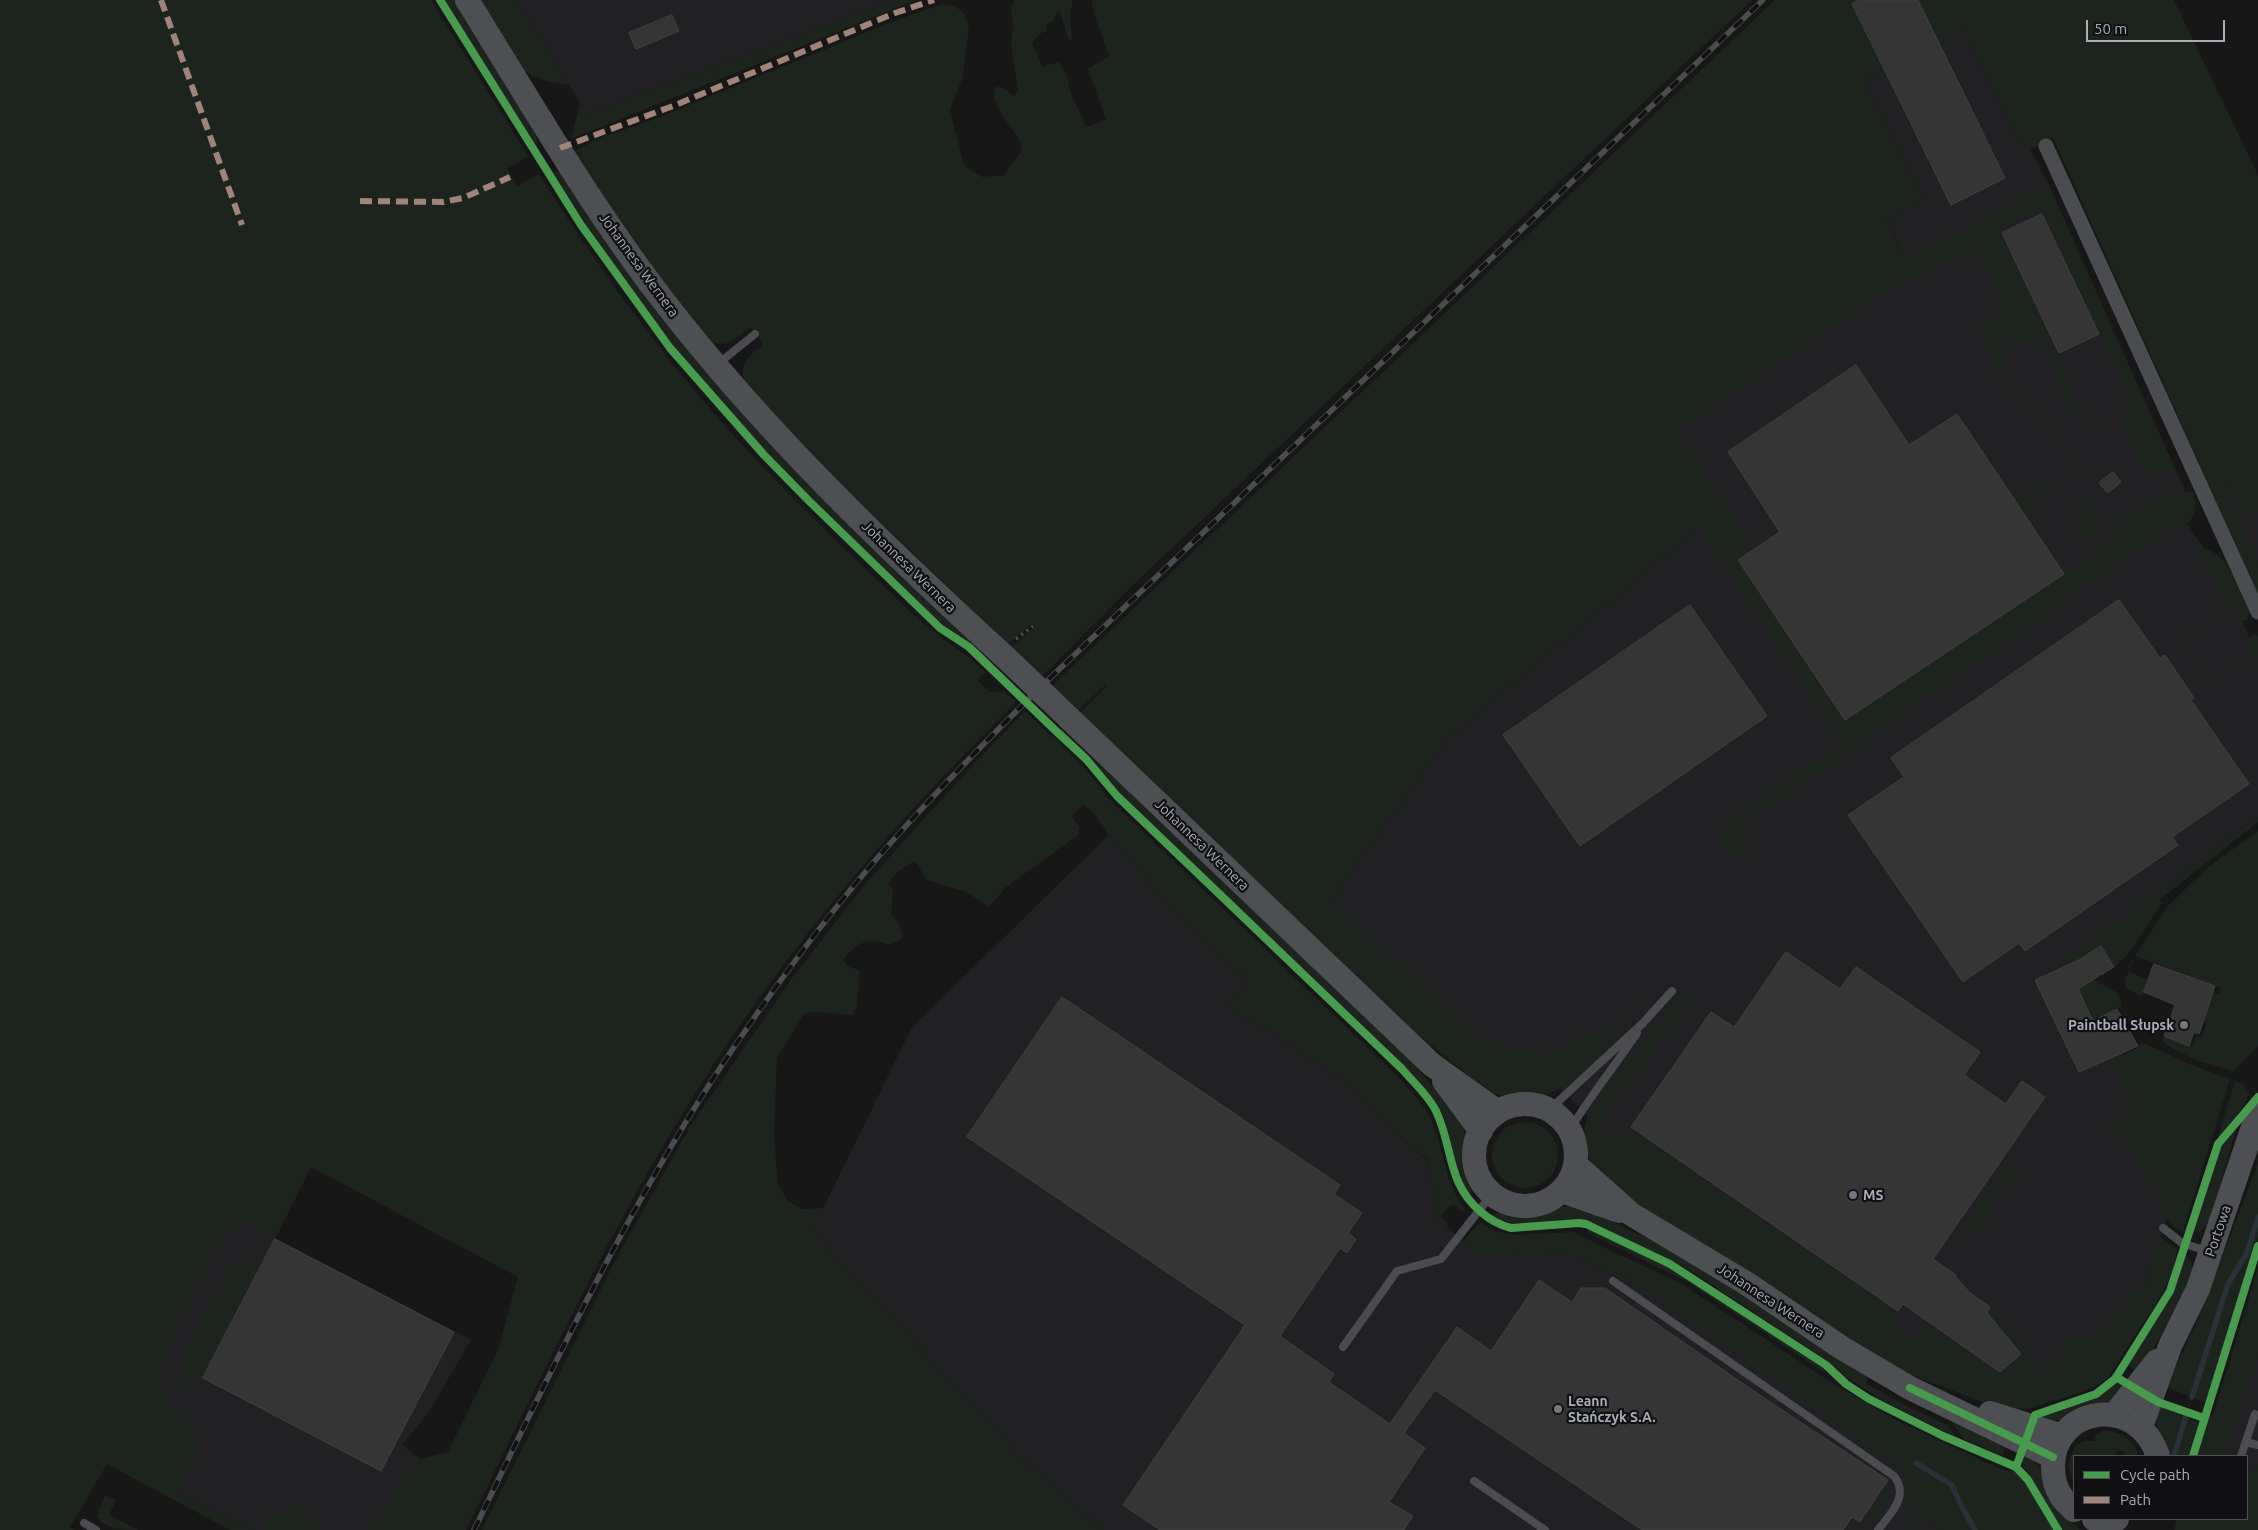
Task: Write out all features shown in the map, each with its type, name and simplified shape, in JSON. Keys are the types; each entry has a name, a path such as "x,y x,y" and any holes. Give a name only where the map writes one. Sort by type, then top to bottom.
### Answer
{"main road":[{"name":"Johannesa Wernera","path":"467,0 594,202 648,280 715,366 784,444 891,552 1007,650 1069,718 1431,1064 1498,1112"},
{"name":"Johannesa Wernera","path":"1431,1064 1480,1131"},
{"path":"1525,1104 1549,1110 1562,1120 1570,1130 1575,1147 1576,1165 1571,1179 1562,1191 1550,1200 1535,1206 1512,1204 1492,1194 1478,1176 1475,1164 1476,1141 1480,1131 1488,1120 1498,1112 1511,1106 1525,1104"},
{"name":"Portowa","path":"2141,1427 2170,1346 2198,1289 2253,1142 2258,1112"},
{"name":"Johannesa Wernera","path":"1576,1165 1631,1214 1746,1283 1842,1348 1910,1388 2058,1447"},
{"name":"Johannesa Wernera","path":"1562,1191 1631,1214"},
{"name":"Portowa","path":"2115,1414 2170,1346"},
{"path":"2073,1509 2061,1496 2053,1477 2058,1447 2076,1422 2095,1415 2115,1414 2129,1419 2141,1427 2151,1440 2158,1455"}],"street":[{"path":"2046,146 2258,612"}],"lane":[{"path":"715,366 755,334"},
{"path":"1549,1110 1643,1023 1672,991"},
{"path":"1570,1130 1584,1105 1606,1078 1643,1023"},
{"path":"1343,1347 1397,1271 1441,1258 1492,1194"},
{"path":"2163,1228 2182,1243 2211,1253"},
{"path":"1613,1281 1894,1476 1901,1488 1900,1498 1878,1530"},
{"path":"2241,1455 2254,1414"},
{"path":"2246,1442 2258,1445"},
{"path":"1474,1482 1545,1530"},
{"path":"84,1524 96,1530"}],"path":[{"path":"1007,650 1033,626"}],"shaded area":[{"path":"0,0 431,0 528,156 507,169 517,186 539,174 580,238 646,330 693,389 741,444 813,518 913,614 985,672 978,680 974,677 989,692 1001,692 1003,690 1016,702 930,790 810,930 773,979 703,1081 669,1135 607,1246 466,1530 369,1530 420,1459 448,1452 498,1350 518,1277 311,1167 275,1239 241,1221 222,1235 166,1349 163,1361 162,1378 167,1395 192,1428 197,1443 192,1462 176,1490 252,1530 230,1530 107,1464 70,1527 75,1530 0,1530"},
{"path":"444,0 455,0 533,125 537,140 536,146"},
{"path":"479,0 517,0 569,85 548,82 523,71"},
{"path":"517,0 894,0 587,114"},
{"path":"894,0 916,0 571,139 580,103 587,114"},
{"path":"1014,0 1073,0 1070,14 1072,39 1069,41 1060,12 1057,11 1054,20 1046,25 1047,30 1040,34 1032,43 1042,67 1059,62 1067,74 1072,95 1086,127 1106,120 1088,69 1109,56 1094,14 1092,0 1752,0 1136,582 1042,676 1012,646 1035,626 1032,624 1008,644 825,469 745,382 743,375 744,365 749,357 762,346 761,340 750,327 726,343 720,344 709,340 634,243 574,151 602,137 655,119 889,23 942,4 955,6 964,13 969,27 962,79 950,110 964,166 982,177 1004,175 1022,151 1018,138 997,106 994,93 996,87 1002,87 1014,96 1018,91 1011,42 1013,27 1011,8"},
{"path":"1775,0 1860,0 1884,70 1863,80 1923,199 1886,218 1902,253 1901,258 1968,226 2048,183 2174,467 2160,476 2152,476 2145,471 2120,417 2121,409 2131,404 2043,209 1999,229 2087,423 2099,419 2103,426 2098,430 2088,425 2054,386 2054,380 2062,372 2035,340 2025,347 2021,347 2014,340 2001,351 2008,360 1999,370 2090,476 2098,469 2101,469 2102,472 2091,481 2002,381 1982,329 1985,320 2003,308 1976,250 1895,286 1898,265 1891,287 1678,430 1752,545 1735,557 1845,720 2105,546 2111,541 2118,523 2125,517 2166,493 2193,492 2195,496 2195,511 2187,524 2180,528 2167,530 1738,829 1750,852 1734,860 1714,832 1844,742 1699,527 1447,739 1331,900 1473,1033 1516,1049 1541,1053 1569,1044 1575,1036 1615,1029 1664,985 1567,1085 1546,1095 1506,1096 1496,1094 1475,1081 1408,1026 1080,713 1106,687 1105,685 1079,710 1052,686"},
{"path":"1850,0 1964,28 2022,146 2025,149 2030,149 2046,179 2190,502 2178,511 2228,584 2231,608 2242,621 2258,657 2258,817 2071,955 2180,1179 2145,1283 2093,1364 2017,1390 1959,1374 1596,1124 1554,1083 1497,1088 1331,900 1447,739 1699,527 1538,283 1902,252 1886,217 1923,199 1863,80 1884,70"},
{"path":"1918,0 2174,0 2258,175 2258,509 2244,515 2230,485 2223,488 2258,565 2258,594 2053,138 2030,149 2025,149 2022,146 1964,28 1942,38 1944,44 1940,47"},
{"path":"556,171 562,174 994,663 992,665 974,647 936,619 791,479 726,409 662,332 619,274 552,172"},
{"path":"2208,466 2223,488 2258,473 2258,594 2202,469"},
{"path":"2038,483 2057,490 2049,495 2042,486 2028,496 2041,515 2031,521 2014,497"},
{"path":"2066,496 2077,506 2081,501 2101,517 2101,530 2094,540 2084,540 2078,536 2078,530 2085,525"},
{"path":"2203,548 2221,558 2233,574 2250,613 2247,620 2242,621 2232,610 2185,643 2184,641 2231,607 2200,563 2199,557"},
{"path":"2254,634 2258,636 2258,657 2251,654 2207,685 2196,669 2201,666 2211,680 2251,652 2246,643 2247,639"},
{"path":"1025,711 1051,736 1049,740 1053,736 1082,765 1111,801 1412,1092 1432,1122 1453,1188 1465,1209 1462,1212 1454,1204 1449,1206 1441,1216 1448,1224 1447,1226 1437,1217 1429,1161 1383,1121 1350,1084 1228,1006 1249,980 1195,934 1109,835 1094,813 1083,804 1072,816 1080,828 1077,836 1006,887 989,907 966,892 927,880 917,864 913,862 898,871 888,883 893,891 891,915 899,923 903,938 889,945 868,941 858,945 843,960 848,966 860,971 857,1005 853,1015 822,1012 804,1014 777,1058 774,1134 778,1185 788,1201 802,1209 824,1208 812,1231 1023,1460 1103,1530 482,1530 613,1265 689,1128 793,977 866,883 970,768"},
{"path":"1061,728 1408,1057 1464,1125 1467,1169 1472,1185 1470,1196 1459,1179 1443,1116 1434,1100 1421,1084 1395,1056 1120,795 1094,762 1060,730"},
{"path":"2258,817 2258,822 2159,900 2162,903 2132,948 2114,967 2101,947 2093,979 2116,992 2121,1000 2121,1006 2102,1017 2123,1055 2138,1048 2141,1044 2146,1044 2189,1064 2230,1079 2183,1232 2174,1227 2159,1208 2163,1198 2109,1124 2134,1106 2063,960"},
{"path":"2258,831 2258,1046 2233,1071 2186,1055 2161,1040 2164,1036 2192,1047 2196,1036 2202,1037 2207,1024 2201,1022 2206,1015 2213,993 2219,995 2221,988 2136,956 2129,969 2128,967 2167,907 2206,869"},
{"name":"Leann Stańczyk S.A.","path":"1109,835 1195,934 1249,980 1228,1006 1350,1084 1383,1121 1429,1162 1437,1217 1478,1255 1565,1253 1645,1284 1941,1485 1919,1516 1939,1530 1103,1530 1023,1460 812,1231 912,1027"},
{"path":"2129,971 2148,980 2142,997 2126,988 2125,979"},
{"path":"1681,996 1689,998 1689,1007 1597,1124 1619,1139 1629,1128 1900,1315 1896,1322 1893,1321 1890,1326 1911,1340 1924,1322 2001,1375 2024,1354 1988,1310 1993,1309 1998,1312 2042,1374 2065,1357 2058,1346 2080,1330 2088,1341 2112,1324 2109,1318 2131,1301 2129,1295 2145,1283 2160,1237 2177,1249 2170,1276 2158,1301 2108,1377 2097,1385 2078,1393 2026,1409 2021,1408 2017,1415 1917,1377 1881,1359 1606,1183 1587,1154 1584,1134 1590,1112 1596,1101 1658,1022"},
{"path":"2235,1081 2244,1085 2249,1093 2245,1104 2217,1140"},
{"path":"1525,1122 1538,1124 1548,1132 1556,1142 1558,1155 1556,1168 1548,1178 1538,1186 1525,1188 1512,1186 1502,1178 1494,1168 1492,1155 1494,1142 1502,1132 1512,1124"},
{"path":"2238,1122 2209,1224 2199,1232 2192,1233 2214,1159 2228,1132"},
{"path":"2011,1158 2020,1170 2009,1178 2013,1184 1988,1201 1996,1212 1951,1246"},
{"path":"2258,1163 2258,1238 2206,1403 2166,1387 2201,1313"},
{"path":"1562,1207 1575,1207 1592,1212 1684,1256 1867,1374 1867,1384 1912,1409 1948,1425 1956,1437 1881,1399 1847,1378 1831,1363 1688,1269 1588,1221 1564,1220 1525,1224 1501,1220 1490,1215 1503,1212 1529,1216"},
{"path":"219,1209 471,1340 427,1415 402,1445 420,1459 386,1530 252,1530 85,1442"},
{"path":"1480,1222 1494,1231 1514,1235 1574,1232 1680,1283 1832,1383 1898,1421 2001,1469 2010,1471 2012,1468 2031,1488 2055,1530 1939,1530 1921,1518 1912,1530 1906,1530 1917,1514 1905,1506 1907,1483 1899,1468 1894,1464 1631,1279 1565,1253 1478,1256 1463,1241"},
{"path":"1588,1229 1677,1271 1824,1367 1825,1370 1822,1371 1688,1282 1587,1233"},
{"path":"2185,1253 2191,1261 2193,1272 2180,1301 2140,1373 2126,1365 2173,1292"},
{"path":"250,1261 258,1265 196,1384 185,1386 180,1371 182,1360 229,1270 237,1263"},
{"path":"2258,1269 2258,1467 2248,1474 2248,1455 2196,1455 2208,1415 2213,1415"},
{"path":"2258,1269 2258,1353 2230,1443 2223,1455 2196,1455 2208,1415 2213,1415"},
{"path":"2116,1382 2129,1389 2109,1403 2084,1409 2059,1420 2048,1422 2038,1417 2096,1397"},
{"path":"2159,1405 2199,1423 2191,1455 2164,1455 2157,1431"},
{"path":"1957,1421 2007,1443 2002,1456 1964,1439 1953,1423"},
{"path":"2103,1430 2126,1437 2138,1455 2124,1455 2124,1452 2119,1450 2114,1455 2073,1455 2073,1482 2068,1466 2074,1447 2084,1441 2096,1441 2094,1437"},
{"path":"2025,1452 2039,1467 2057,1503 2080,1530 2062,1530 2023,1466 2022,1461"},
{"path":"2258,1467 2258,1530 2174,1530 2177,1520 2248,1520 2248,1474"},
{"path":"1889,1482 1891,1487 1890,1499 1883,1511 1870,1524 1864,1519"},
{"path":"105,1495 116,1500 109,1515 138,1530 110,1527 101,1521 97,1516"},
{"path":"291,1505 305,1510 313,1516 317,1530 262,1530 274,1514"}],"building":[{"path":"1860,0 1918,0 2005,178 1951,205 1852,4"},
{"path":"672,15 679,31 636,49 629,33"},
{"path":"2042,214 2099,334 2059,353 2002,233"},
{"path":"1856,365 1909,445 1957,414 2064,574 1845,720 1738,560 1780,532 1728,452"},
{"path":"2113,472 2121,482 2108,493 2099,483"},
{"path":"2119,600 2160,658 2165,655 2194,698 2191,700 2249,784 2172,837 2178,845 2025,951 2019,943 1963,982 1848,815 1904,777 1891,758"},
{"path":"1690,605 1767,716 1580,846 1503,735"},
{"path":"2101,946 2114,967 2101,975 2097,973 2099,976 2078,989 2093,1021 2117,1009 2138,1046 2079,1072 2035,980 2079,960"},
{"name":"MS","path":"1786,952 1840,989 1856,967 1980,1052 1964,1075 2006,1104 2022,1081 2045,1097 1933,1259 1956,1275 1969,1292 1990,1307 1987,1313 2021,1354 2000,1372 1903,1304 1898,1311 1631,1127 1711,1012 1734,1027"},
{"path":"2154,964 2215,986 2199,1034 2194,1032 2189,1046 2164,1036 2175,1005 2144,992"},
{"path":"1062,997 1340,1185 1334,1194 1362,1213 1348,1233 1356,1239 1347,1253 1340,1248 1280,1336 1334,1374 1329,1382 1390,1424 1457,1327 1491,1351 1539,1280 1572,1302 1581,1288 1605,1288 1758,1394 1888,1480 1860,1522 1852,1517 1843,1530 1642,1530 1435,1390 1404,1433 1425,1448 1389,1502 1413,1516 1404,1530 1160,1530 1123,1505 1245,1325 967,1137"},
{"path":"275,1239 454,1332 381,1471 203,1378"}],"waterway":[{"path":"2192,1397 2228,1284 2247,1253 2258,1217"},
{"path":"2174,1455 2186,1416"},
{"path":"1916,1463 1952,1485 1975,1530"}],"railway":[{"path":"474,1530 594,1285 660,1166 695,1107 751,1022 810,940 852,888 933,796 1048,680 1763,0"}],"marked path":[{"path":"161,0 242,225"},
{"path":"560,148 673,106 895,13 934,0"},
{"path":"360,201 443,202 463,198 510,177"}],"cycle path":[{"path":"440,0 581,225 670,348 764,455 809,501 940,628 969,647 1086,759 1117,796 1402,1069 1433,1105 1442,1125 1456,1177 1470,1201 1481,1212 1495,1222 1511,1228 1586,1224 1670,1264 1826,1365 1846,1384 1869,1399 1943,1436 2016,1467 2028,1480 2058,1530"},
{"path":"2016,1467 2035,1415 2096,1394 2115,1379 2170,1291 2218,1144 2258,1097"},
{"path":"2193,1455 2258,1246"},
{"path":"2116,1377 2158,1402 2204,1418"},
{"path":"1910,1388 2053,1457"}],"place":[{"name":"Paintball Słupsk","path":"2184,1025"},
{"name":"MS","path":"1853,1195"},
{"name":"Leann Stańczyk S.A.","path":"1558,1409"}]}
